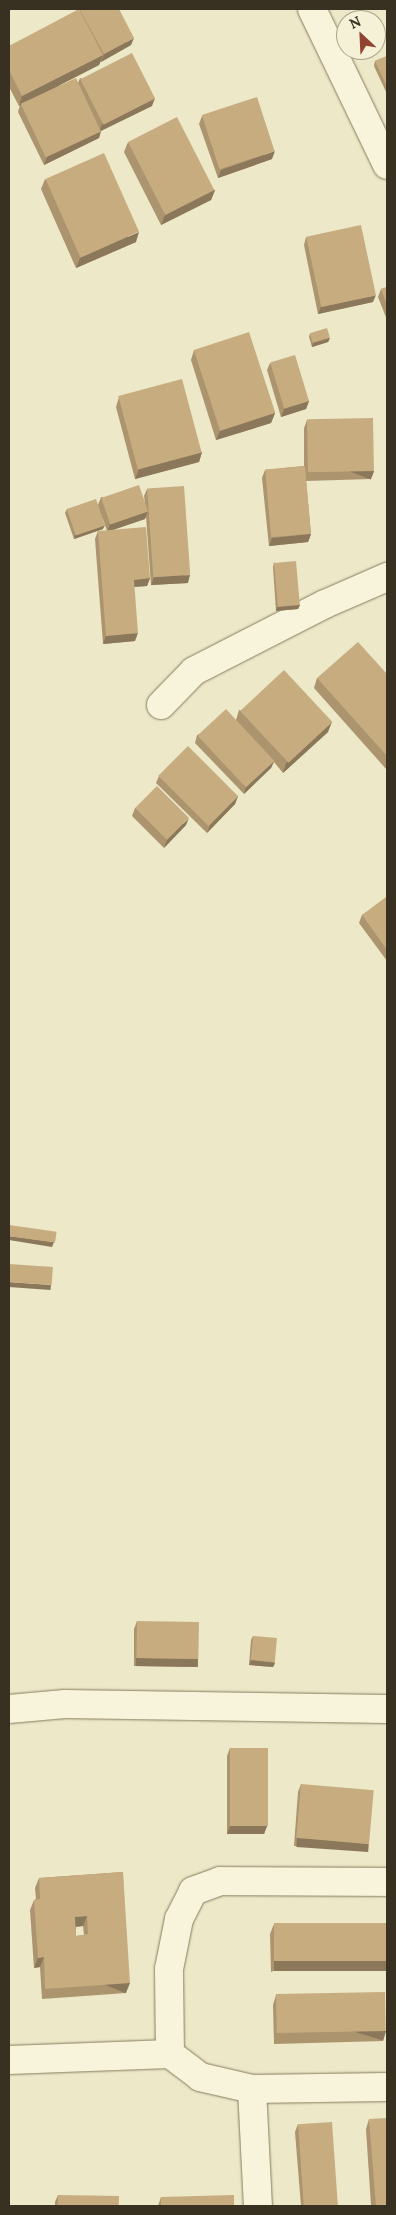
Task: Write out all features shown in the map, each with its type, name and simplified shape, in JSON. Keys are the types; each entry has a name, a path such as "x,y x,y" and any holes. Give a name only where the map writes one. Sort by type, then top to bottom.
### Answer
{"street":[{"path":"312,9 387,165"},
{"path":"161,706 194,671 325,604 387,576"},
{"path":"9,1709 65,1704 387,1709"},
{"path":"170,2054 169,1969 179,1919 193,1891 220,1881 387,1882"},
{"path":"9,2060 170,2054 200,2077 252,2089 387,2087"},
{"path":"252,2089 258,2206"}],"building":[{"path":"79,9 103,55 22,96 9,70 9,46"},
{"path":"119,9 134,38 104,54 80,10"},
{"path":"132,53 155,98 103,125 80,79"},
{"path":"386,56 387,87 375,61 386,60"},
{"path":"76,78 101,131 46,157 21,104"},
{"path":"257,97 275,151 219,169 202,115"},
{"path":"177,117 214,190 165,215 128,142"},
{"path":"104,153 139,232 81,258 46,179"},
{"path":"361,225 376,295 321,307 306,237"},
{"path":"387,287 387,305 381,289"},
{"path":"327,328 330,338 313,343 310,333"},
{"path":"249,332 275,413 220,431 194,350"},
{"path":"295,355 309,401 284,409 270,363"},
{"path":"182,379 202,452 138,469 118,396"},
{"path":"373,418 374,471 308,472 307,419"},
{"path":"305,466 311,534 271,537 265,469"},
{"path":"139,485 148,511 110,524 101,498"},
{"path":"184,486 190,575 153,577 147,489"},
{"path":"96,499 105,525 76,536 67,509"},
{"path":"146,527 150,578 134,580 138,633 106,636 98,531"},
{"path":"296,561 300,605 278,607 274,563"},
{"path":"358,642 387,674 387,756 317,678"},
{"path":"284,670 332,722 289,763 240,711"},
{"path":"226,709 274,761 246,788 197,736"},
{"path":"188,746 238,796 209,826 158,776"},
{"path":"157,786 189,818 167,840 135,808"},
{"path":"386,897 387,899 387,950 362,915"},
{"path":"9,1225 57,1232 55,1243 9,1236"},
{"path":"9,1264 53,1267 52,1285 9,1282"},
{"path":"137,1621 199,1622 198,1659 136,1658"},
{"path":"253,1636 277,1638 275,1662 251,1660"},
{"path":"230,1748 268,1748 268,1826 230,1826"},
{"path":"301,1784 374,1790 369,1844 296,1838"},
{"path":"123,1872 130,1983 45,1989 44,1957 38,1958 34,1900 40,1899 39,1878","holes":["87,1916 88,1934 76,1936 75,1917"]},
{"path":"274,1923 387,1923 387,1961 274,1961"},
{"path":"385,1992 386,2031 277,2033 276,1994"},
{"path":"387,2118 387,2206 376,2206 369,2119"},
{"path":"332,2122 338,2206 304,2206 298,2124"},
{"path":"58,2195 119,2196 119,2206 58,2206"},
{"path":"234,2195 234,2206 161,2206 161,2197"}]}
